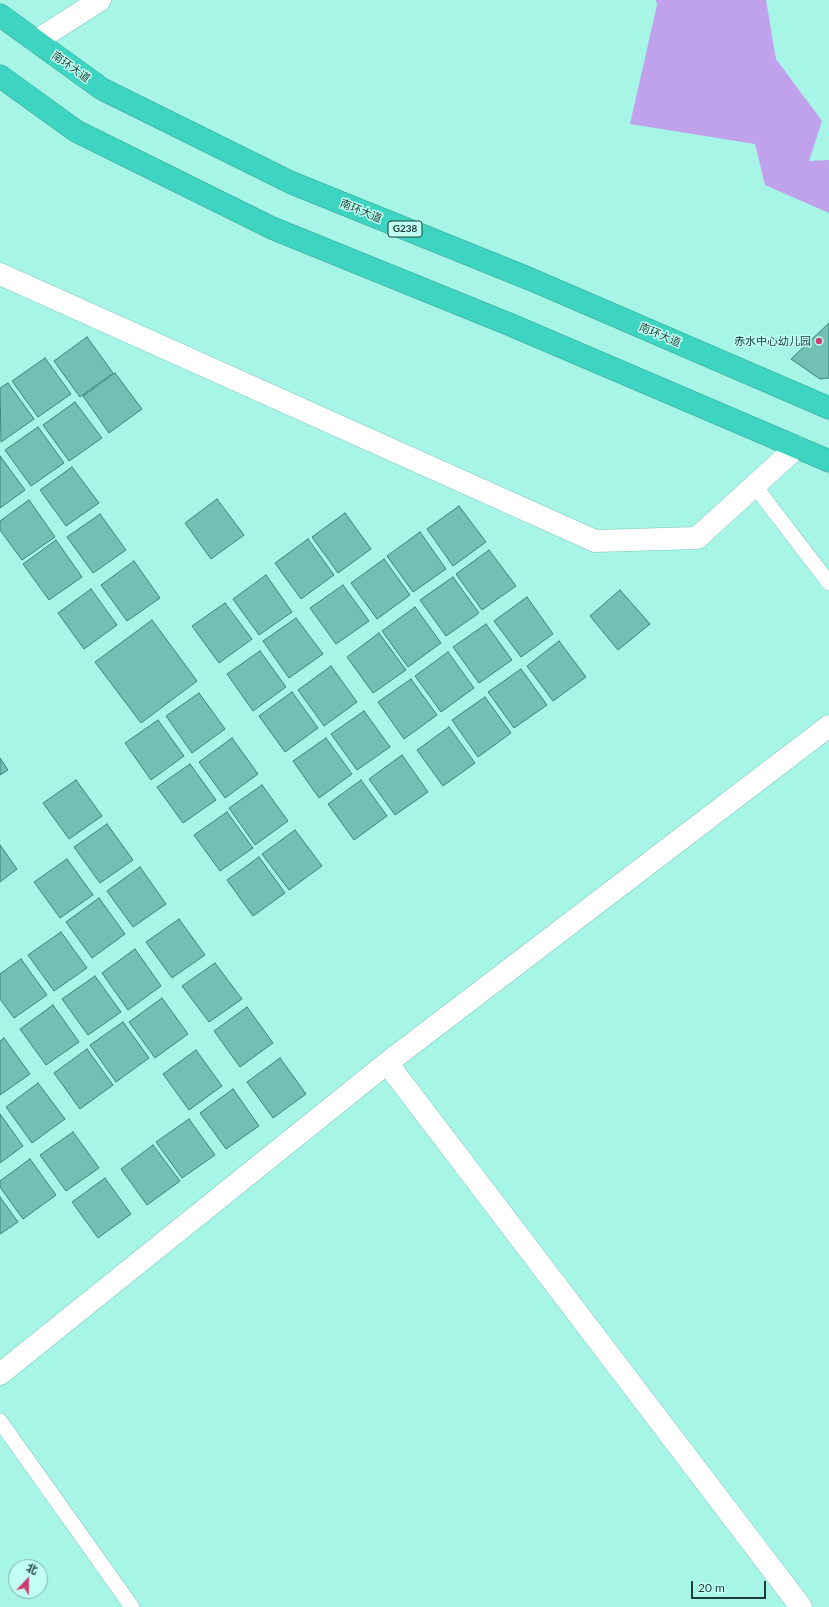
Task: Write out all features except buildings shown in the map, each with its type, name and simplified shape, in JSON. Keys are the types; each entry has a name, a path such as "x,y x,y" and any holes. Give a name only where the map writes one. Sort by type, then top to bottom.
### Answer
{"highway":[{"name":"南环大道","path":"0,15 102,89 292,183 530,279 829,408"},
{"path":"0,76 76,131 272,228 511,325 829,461"}],"street":[{"path":"36,41 100,0"},
{"path":"0,274 595,541 697,538 797,447"},
{"path":"0,1374 387,1063 829,726"},
{"path":"387,1063 801,1607"}],"lane":[{"path":"754,486 829,584"},
{"path":"0,1421 132,1607"}],"shaded area":[{"path":"656,0 766,0 776,59 822,121 809,161 829,160 829,213 765,185 755,144 630,124 657,5"}],"place":[{"name":"赤水中心幼儿园","path":"819,341"}]}
